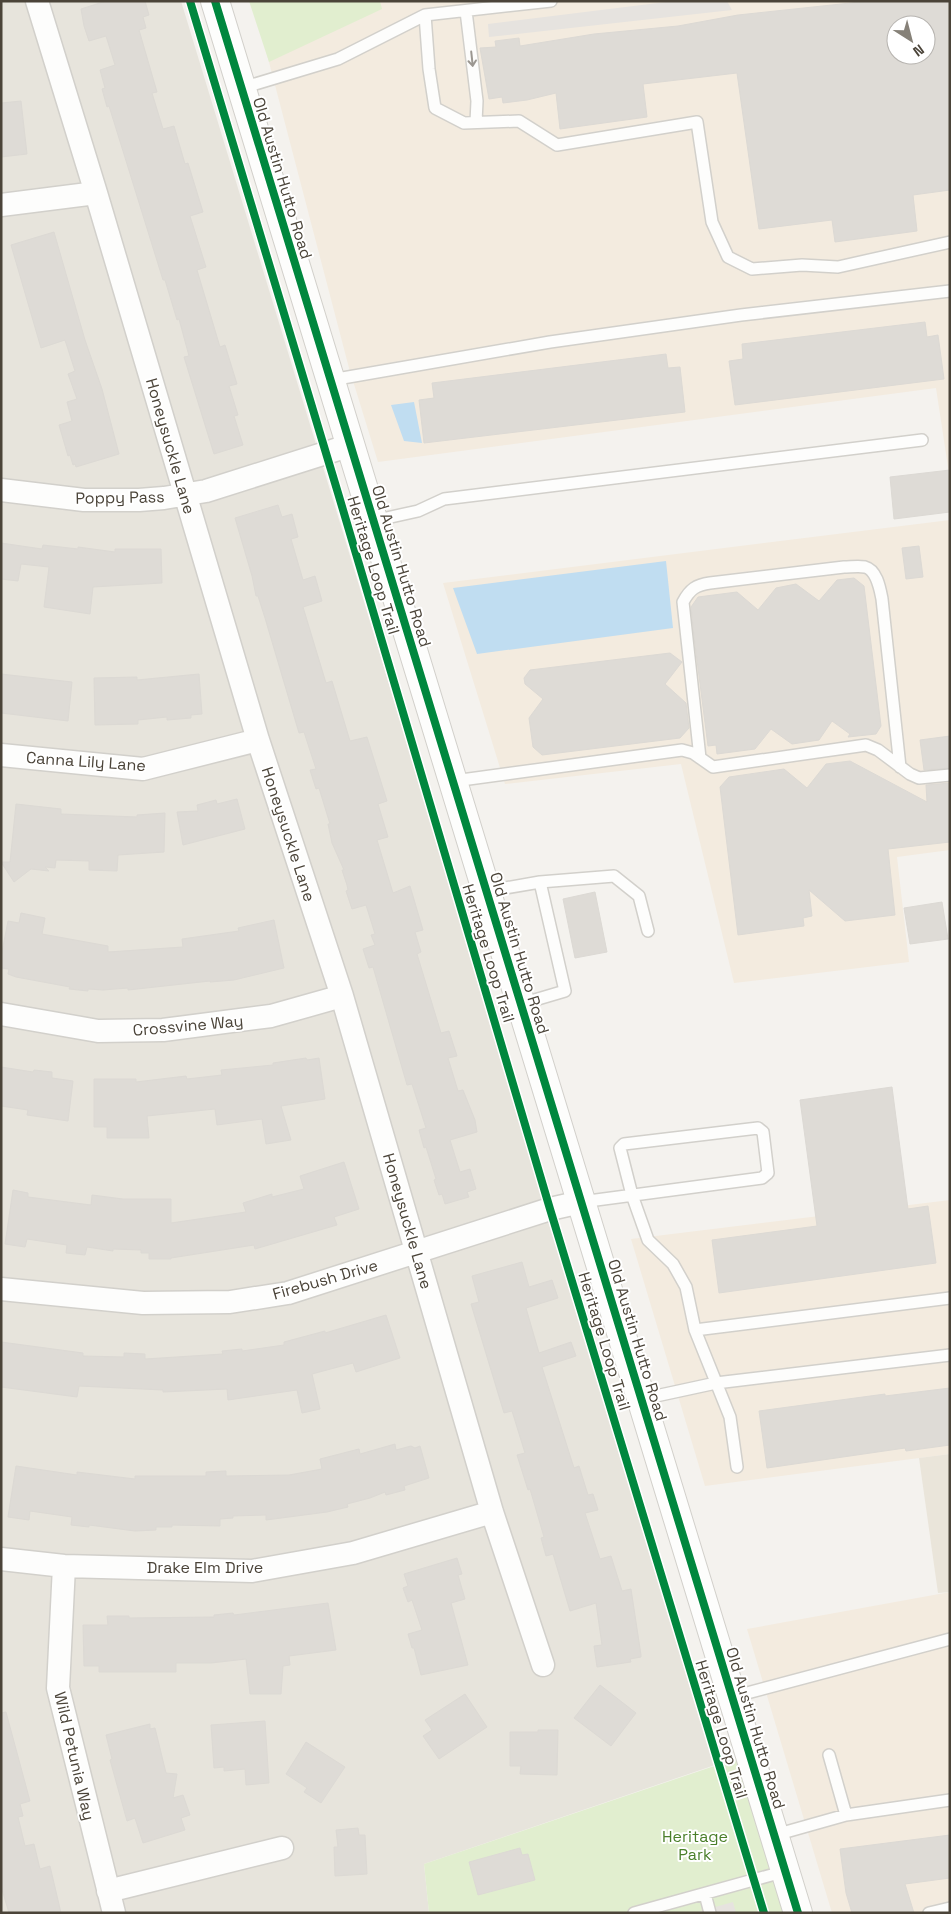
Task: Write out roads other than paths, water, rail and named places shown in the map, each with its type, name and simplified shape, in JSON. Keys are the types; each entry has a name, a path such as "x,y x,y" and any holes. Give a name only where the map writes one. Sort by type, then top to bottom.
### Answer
{"street":[{"name":"Honeysuckle Lane","path":"37,1 96,193 258,740 342,996 492,1512 543,1665"},
{"name":"Old Austin Hutto Road","path":"215,1 488,891 798,1913"},
{"path":"1,204 96,193"},
{"name":"Poppy Pass","path":"1,490 84,500 139,500 206,491 351,446"},
{"name":"Canna Lily Lane","path":"1,755 143,769 258,740"},
{"name":"Crossvine Way","path":"1,1014 98,1031 163,1030 271,1016 342,996"},
{"name":"Firebush Drive","path":"1,1289 143,1303 230,1302 288,1293 550,1210 581,1202"},
{"name":"Drake Elm Drive","path":"1,1559 64,1566 252,1571 352,1553 492,1512"},
{"name":"Wild Petunia Way","path":"64,1566 58,1688 114,1913"},
{"path":"108,1891 282,1848"}],"lane":[{"path":"242,88 338,59 425,14 551,1"},
{"path":"466,11 477,102 476,122"},
{"path":"425,14 429,69 435,108 464,123 519,121 557,145 698,122 712,222 728,257 752,269 802,265 838,267 950,242"},
{"path":"331,380 550,342 750,314 950,291"},
{"path":"373,521 418,511 444,500 922,440"},
{"path":"700,758 683,602 693,588 710,583 844,567 865,567 870,570 877,581 882,599 900,767"},
{"path":"454,781 682,750 693,753 713,767 866,745 878,750 900,767 919,778 950,775"},
{"path":"488,891 540,882 614,876 639,896 648,930"},
{"path":"521,1004 565,991 540,882"},
{"path":"581,1202 632,1195 762,1178 768,1173 763,1132 758,1128 624,1144 620,1148 632,1195 648,1240 673,1264 686,1287 695,1330 730,1417 737,1467"},
{"path":"695,1330 950,1298"},
{"path":"642,1400 716,1383 950,1354"},
{"path":"732,1697 950,1639"},
{"path":"829,1755 846,1816"},
{"path":"775,1835 846,1816 950,1800"},
{"path":"634,1913 786,1871"},
{"path":"705,1894 710,1913"},
{"path":"929,1913 950,1908"}],"water":[{"path":"414,402 422,443 404,441 391,405"},
{"path":"666,561 673,628 477,654 453,588"}],"park label":[{"name":"Heritage Park","path":"695,1845"}]}
